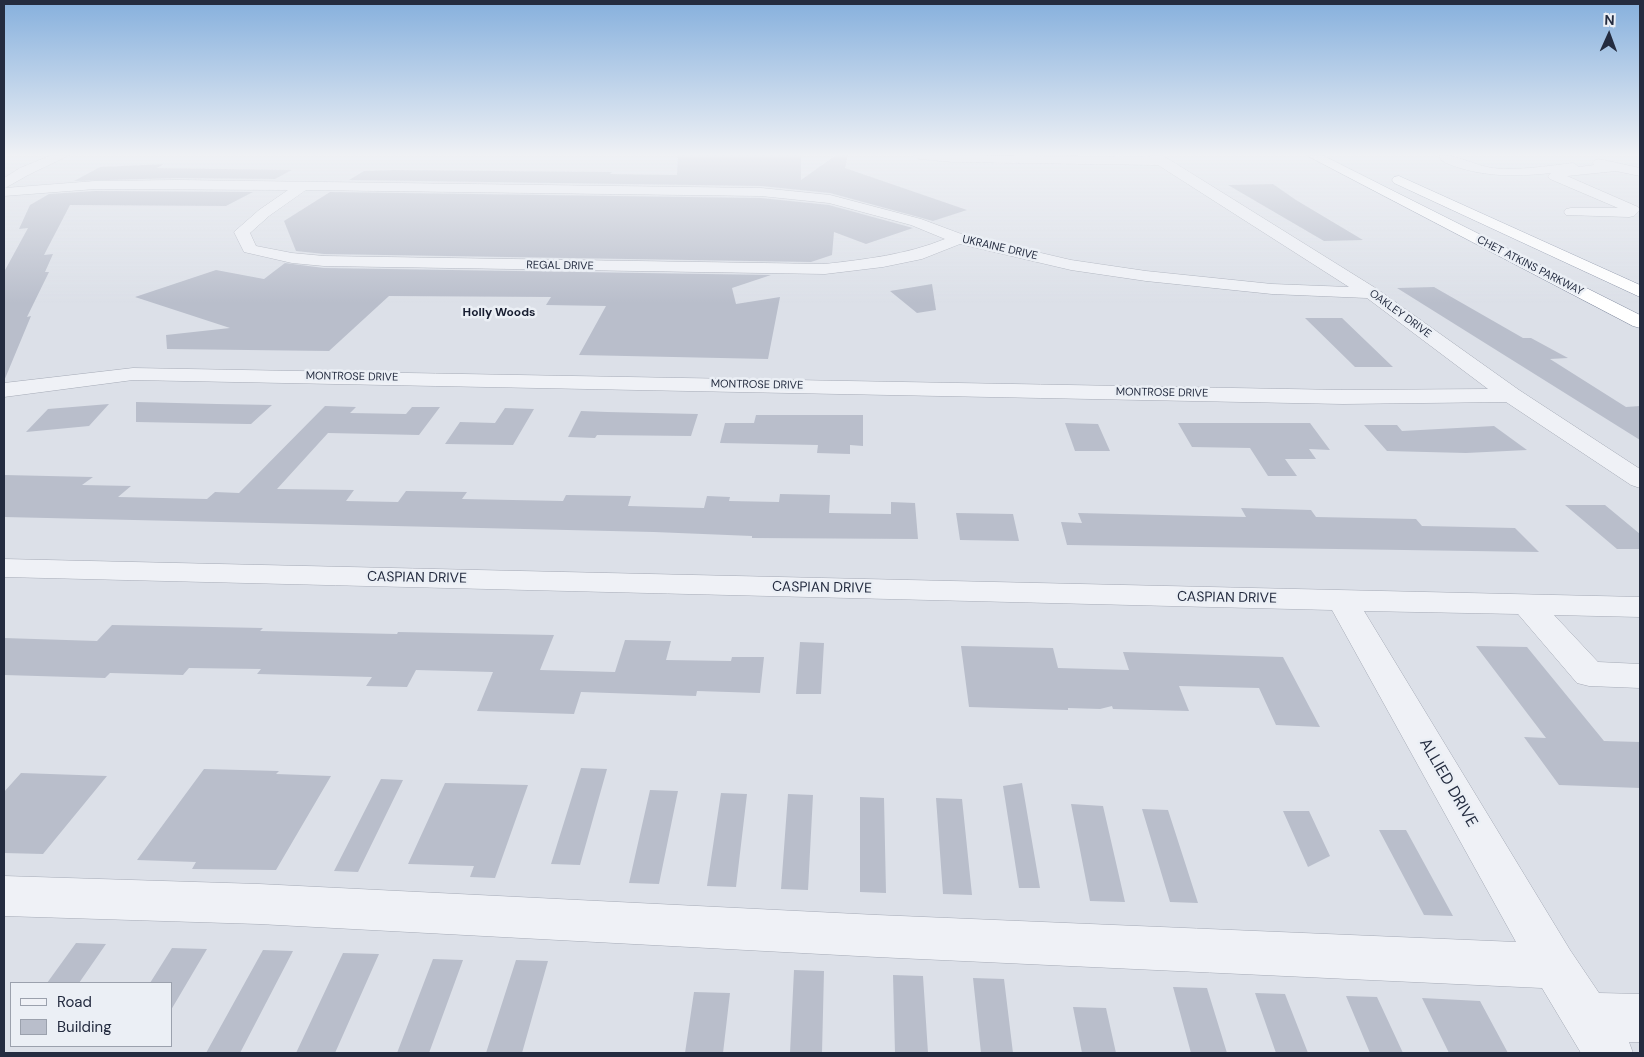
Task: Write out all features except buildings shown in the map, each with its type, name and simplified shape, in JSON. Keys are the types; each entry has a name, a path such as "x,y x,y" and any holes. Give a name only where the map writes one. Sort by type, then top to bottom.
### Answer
{"highway":[{"name":"CHET ATKINS PARKWAY","path":"1408,204 1640,322"},
{"name":"CHET ATKINS PARKWAY","path":"1451,204 1640,292"}],"street":[{"name":"REGAL DRIVE","path":"275,204 242,232 250,248 292,258 342,262 825,269 883,262 922,254 959,239"},
{"name":"UKRAINE DRIVE","path":"850,204 916,222 959,239 1071,265 1146,276 1272,289 1371,293"},
{"name":"OAKLEY DRIVE","path":"1231,204 1371,293 1511,395 1640,480"},
{"path":"1571,212 1629,213 1633,210 1621,204"},
{"name":"MONTROSE DRIVE","path":"4,390 133,374 152,374 1343,397 1511,395"},
{"name":"CASPIAN DRIVE","path":"4,568 1640,607"},
{"name":"ALLIED DRIVE","path":"1342,600 1554,966 1598,1035"},
{"path":"1526,605 1589,674 1640,676"},
{"path":"4,896 259,904 877,936 1554,966"},
{"path":"1598,1035 1640,1018"}],"district":[{"name":"Holly Woods","path":"499,313"}]}
